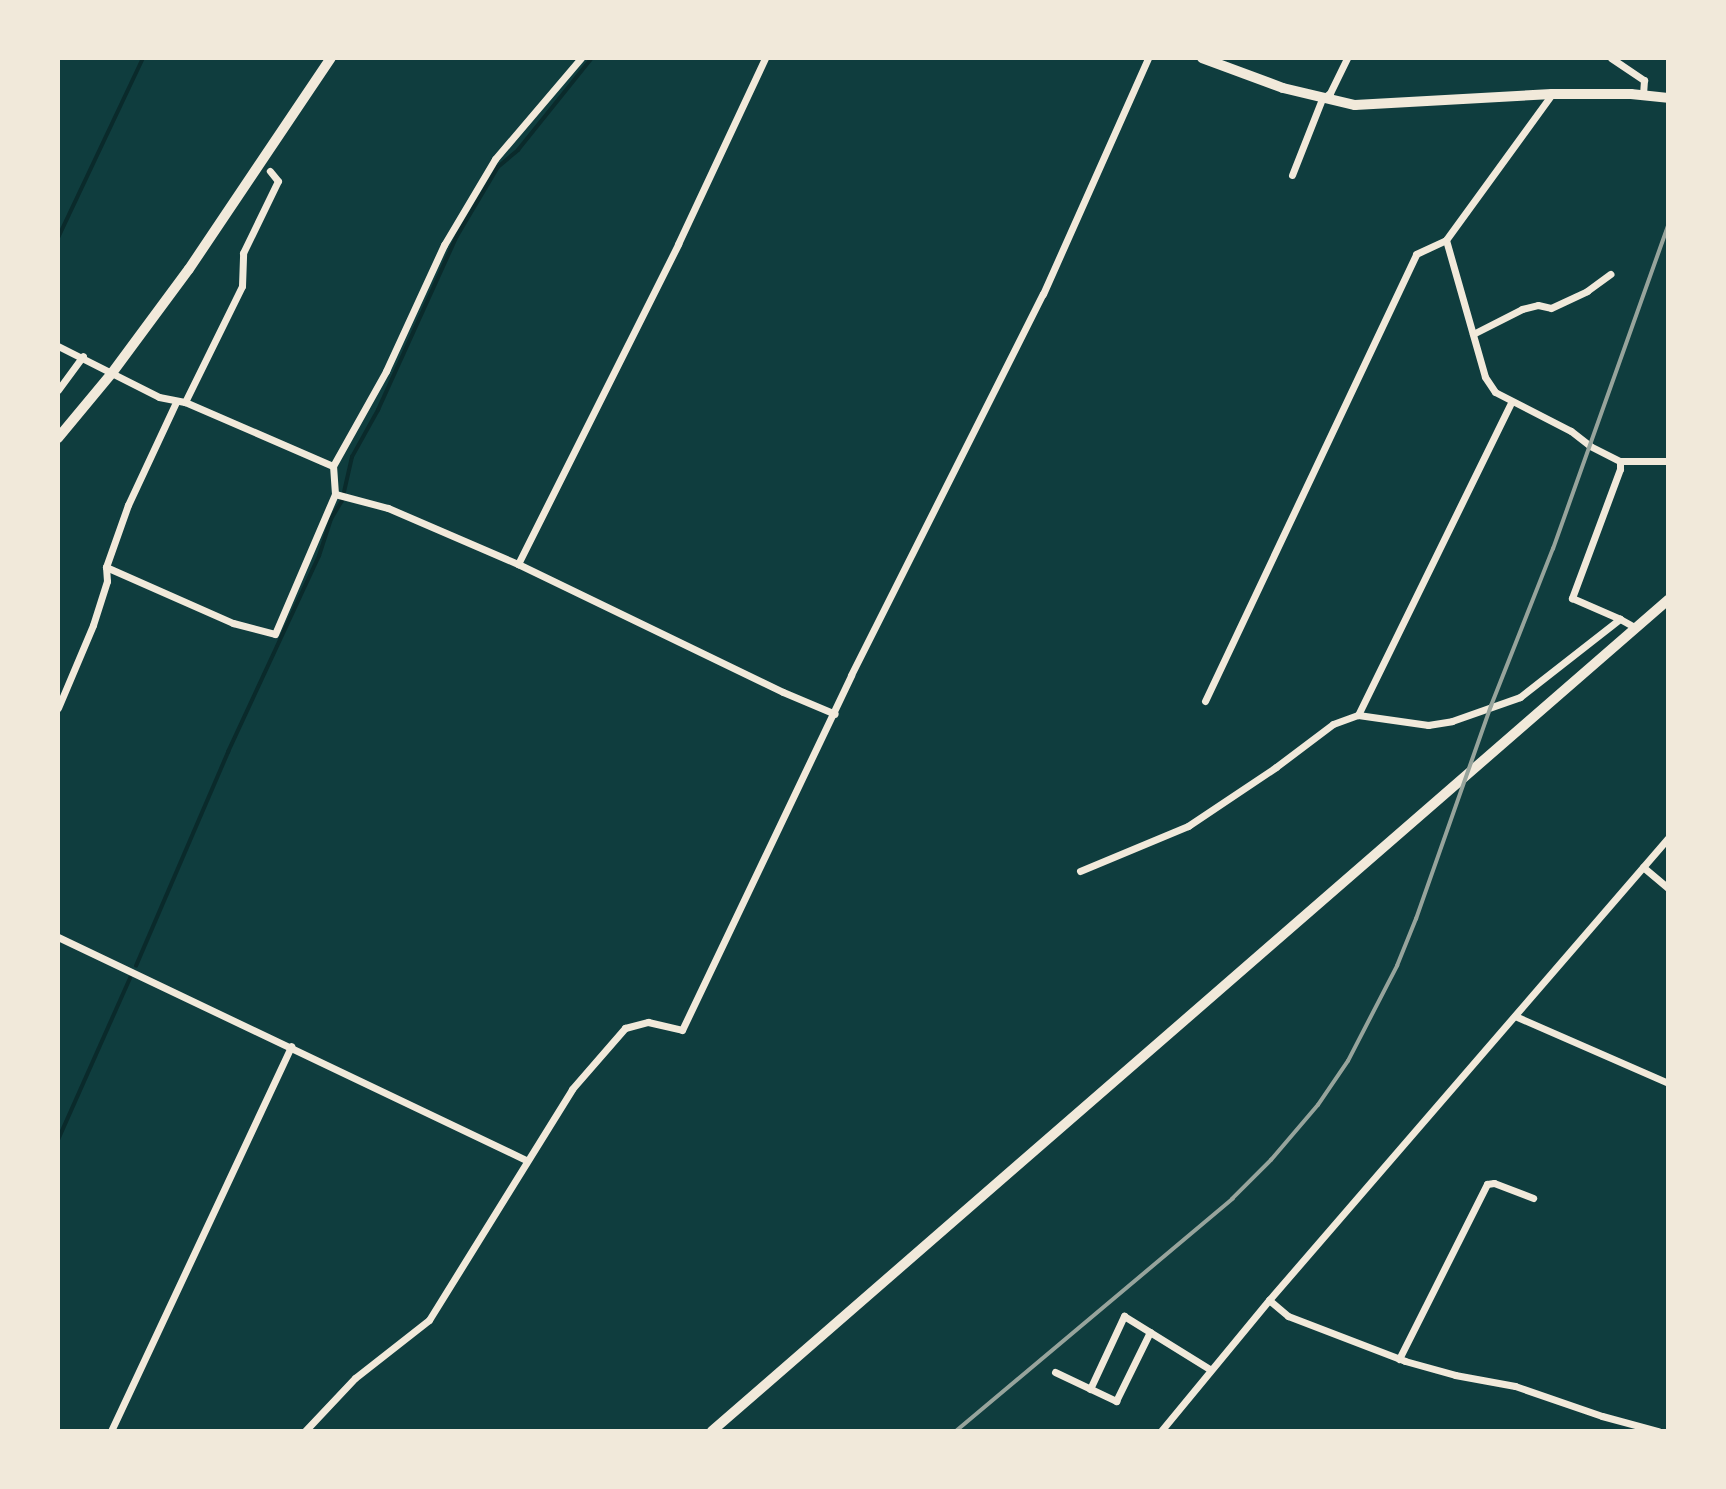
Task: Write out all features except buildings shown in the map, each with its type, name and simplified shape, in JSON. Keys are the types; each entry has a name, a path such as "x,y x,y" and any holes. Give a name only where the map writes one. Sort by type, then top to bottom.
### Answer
{"main road":[{"path":"58,438 112,373 189,269 331,58"},
{"path":"1202,58 1322,99 1355,105 1552,94 1668,97"},
{"path":"712,1431 1668,600"}],"street":[{"path":"106,567 233,623 275,634 338,494 333,466 387,371 443,245 484,175 581,58"},
{"path":"518,564 678,244 765,58"},
{"path":"305,1431 355,1378 429,1320 572,1089 625,1028 648,1022 682,1030 835,714 851,675 1043,294 1148,58"},
{"path":"1292,175 1322,99 1329,93 1347,58"},
{"path":"1611,58 1644,80 1643,95"},
{"path":"1205,701 1416,254 1446,240 1552,94"},
{"path":"185,402 242,286 243,253 278,181 270,171"},
{"path":"1446,240 1485,377 1495,392 1571,431 1590,446 1620,461 1668,461"},
{"path":"1473,334 1522,309 1538,305 1550,308 1587,291 1610,274"},
{"path":"58,346 83,356 159,397 185,402 333,466"},
{"path":"58,390 83,356"},
{"path":"58,708 93,625 107,581 106,567 128,505 176,402"},
{"path":"1358,715 1511,402"},
{"path":"1620,461 1620,468 1572,598 1636,628"},
{"path":"338,494 388,508 518,564 835,714"},
{"path":"1080,871 1188,826 1276,767 1333,724 1358,715 1428,725 1473,714 1520,697 1620,620"},
{"path":"1161,1431 1269,1300 1668,838"},
{"path":"1643,867 1668,888"},
{"path":"58,937 526,1160"},
{"path":"1514,1016 1668,1083"},
{"path":"111,1431 291,1046"},
{"path":"1399,1359 1487,1184 1494,1183 1533,1198"},
{"path":"1269,1300 1288,1316 1399,1359 1455,1375 1516,1386 1602,1416 1658,1431"},
{"path":"1090,1389 1124,1316 1211,1370"},
{"path":"1055,1372 1116,1401 1150,1332"}],"waterway":[{"path":"58,238 143,58"},
{"path":"136,966 228,752 319,556 331,519 342,501 352,457 378,410 457,236 498,167 518,150 592,58"},
{"path":"58,1140 130,978"}],"railway":[{"path":"956,1431 1232,1199 1271,1160 1318,1105 1348,1061 1397,966 1416,919 1491,706 1553,549 1668,226"}]}
